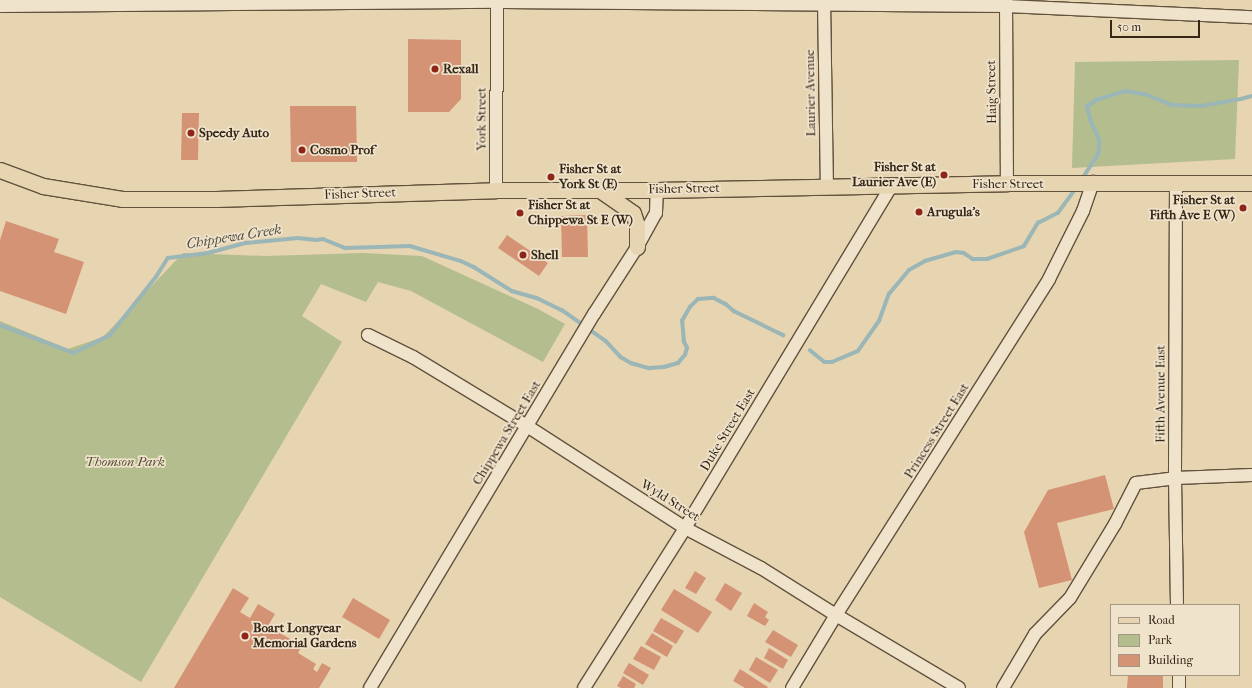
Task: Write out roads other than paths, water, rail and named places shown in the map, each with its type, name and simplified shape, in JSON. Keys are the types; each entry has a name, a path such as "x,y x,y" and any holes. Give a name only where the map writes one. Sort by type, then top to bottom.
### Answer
{"main road":[{"name":"Fisher Street","path":"0,170 43,186 122,199 216,199 496,190 657,190 1007,183 1252,183"},
{"path":"600,190 633,213 637,225 637,246"}],"street":[{"path":"0,6 497,1 1006,3 1252,16"},
{"name":"York Street","path":"496,190 497,1"},
{"name":"Laurier Avenue","path":"824,2 826,186"},
{"name":"Haig Street","path":"1006,3 1007,183"},
{"name":"Fifth Avenue East","path":"1176,182 1175,478 1177,604"},
{"name":"Princess Street East","path":"792,688 836,615 1049,279 1083,211 1088,183"},
{"name":"Duke Street East","path":"584,688 684,528 892,185"},
{"name":"Chippewa Street East","path":"370,688 594,314 637,246 656,213 657,190"},
{"name":"Wyld Street","path":"368,335 413,357 527,426 684,528 761,568 836,615 959,688"},
{"path":"1003,688 1035,634 1070,598 1115,524 1136,483 1175,478 1252,474"},
{"path":"1179,676 1179,688"}],"waterway":[{"name":"Chippewa Creek","path":"1082,179 1098,154 1099,149 1099,140 1091,122 1087,107 1096,100 1125,91 1145,94 1172,105 1201,106 1252,96"},
{"name":"Chippewa Creek","path":"810,350 825,362 832,362 858,351 879,321 889,294 909,270 925,261 956,252 964,253 973,259 987,259 1024,246 1038,223 1058,213 1076,188"},
{"name":"Chippewa Creek","path":"0,325 74,353 110,335 156,277 168,258 208,253 246,243 298,238 316,240 323,239 345,248 410,246 461,261 474,267 512,291 537,298 562,310 606,341 621,357 631,363 649,368 664,367 678,363 685,355 687,348 684,342 682,321 690,307 698,299 714,298 726,304 734,311 783,335"}],"place":[{"name":"Rexall","path":"435,69"},
{"name":"Speedy Auto","path":"191,133"},
{"name":"Cosmo Prof","path":"302,150"},
{"name":"Fisher St at Laurier Ave (E)","path":"944,175"},
{"name":"Fisher St at York St (E)","path":"551,177"},
{"name":"Fisher St at Fifth Ave E (W)","path":"1243,208"},
{"name":"Arugula’s","path":"919,212"},
{"name":"Fisher St at Chippewa St E (W)","path":"520,213"},
{"name":"Shell","path":"523,255"},
{"name":"Boart Longyear Memorial Gardens","path":"245,636"}],"park label":[{"name":"Thomson Park","path":"125,462"}]}
